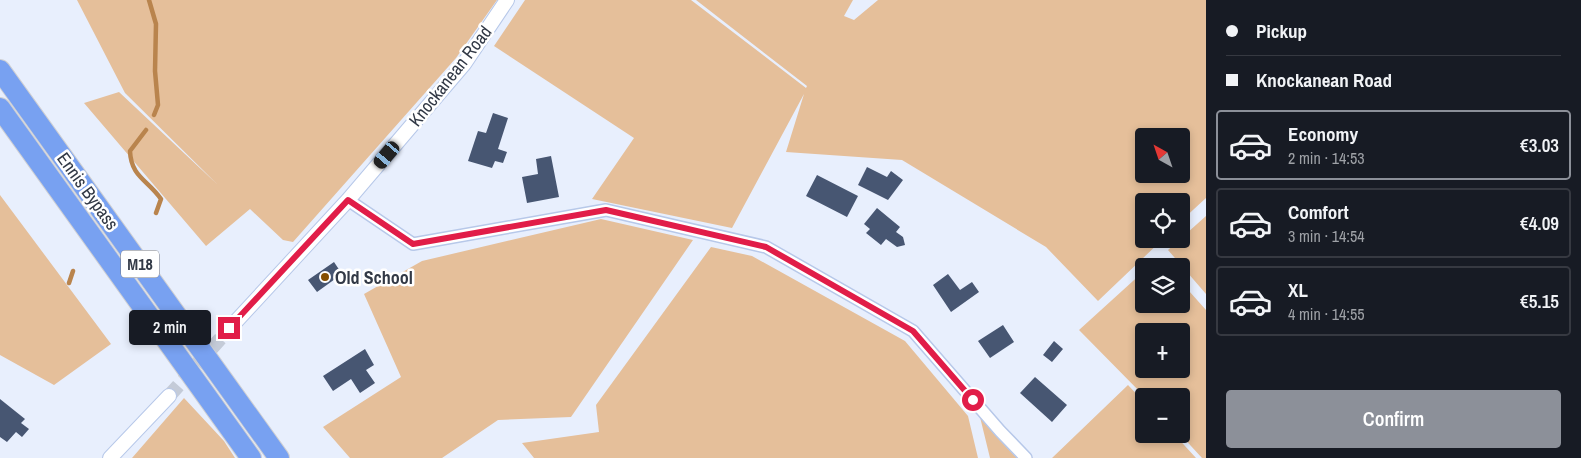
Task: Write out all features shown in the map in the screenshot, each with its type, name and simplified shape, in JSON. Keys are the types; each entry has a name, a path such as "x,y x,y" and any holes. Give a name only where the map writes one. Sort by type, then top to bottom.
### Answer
{"highway":[{"name":"Ennis Bypass","path":"0,70 280,458"},
{"name":"Ennis Bypass","path":"0,108 251,458"}],"street":[{"name":"Knockanean Road","path":"229,328 348,200 464,64 507,0"},
{"path":"348,200 413,244 606,210 766,247 913,331 1026,458"},
{"path":"110,458 169,396"}],"shaded area":[{"path":"77,0 497,0 456,58 293,242 283,240 250,209 206,246 84,103 119,92 218,185 125,93"},
{"path":"525,0 691,0 806,88 807,86 696,0 853,0 844,16 854,20 878,0 1206,0 1206,198 1190,213 1190,193 1135,193 1135,248 1154,248 1143,258 1135,258 1135,266 1098,301 1046,247 902,160 786,152 804,94 732,228 592,199 634,138 494,46"},
{"path":"0,195 111,344 54,385 0,355"},
{"path":"1206,216 1206,294 1190,275 1190,258 1175,258 1168,250 1170,248 1190,248 1190,230"},
{"path":"601,219 693,240 571,417 498,420 442,458 350,458 323,427 401,377 364,294 422,261"},
{"path":"711,247 752,256 905,341 968,416 978,458 534,458 522,443 599,432 596,405"},
{"path":"1135,279 1135,313 1190,313 1190,292 1206,310 1206,458 1202,458 1188,443 1190,443 1190,388 1136,388 1079,330"},
{"path":"1128,385 1135,392 1135,443 1182,443 1196,458 1052,458"},
{"path":"184,398 224,441 235,458 132,458"},
{"path":"980,417 1014,455 1017,458 990,458"}],"building":[{"path":"493,113 508,118 498,149 507,152 503,163 495,161 492,168 468,161 478,131 486,133"},
{"path":"551,156 559,197 527,203 522,177 538,174 536,159"},
{"path":"867,167 887,177 891,171 903,180 888,200 858,185"},
{"path":"817,175 858,196 847,217 806,196"},
{"path":"877,208 900,227 896,232 903,237 905,245 897,247 886,239 881,245 866,233 870,229 864,224"},
{"name":"Old School","path":"334,262 342,274 317,292 308,280"},
{"path":"948,274 960,290 972,282 979,292 951,312 933,285"},
{"path":"1003,325 1014,342 990,358 978,341"},
{"path":"1054,341 1063,349 1052,362 1043,355"},
{"path":"365,349 374,365 366,370 375,383 360,393 351,379 333,391 323,376"},
{"path":"1035,377 1067,405 1052,422 1020,393"},
{"path":"0,399 25,419 21,423 29,429 22,437 16,432 7,442 0,437"}],"waterway":[{"path":"149,0 156,24 155,71 158,105 154,115"},
{"path":"146,130 130,151 131,160 137,173 161,199 156,213"},
{"path":"69,283 73,271"}],"tunnel":[{"path":"169,396 229,329"}],"place":[{"name":"Old School","path":"325,277"}],"route":[{"path":"229,328 348,200 413,244 606,210 766,247 913,331 973,400"}]}
